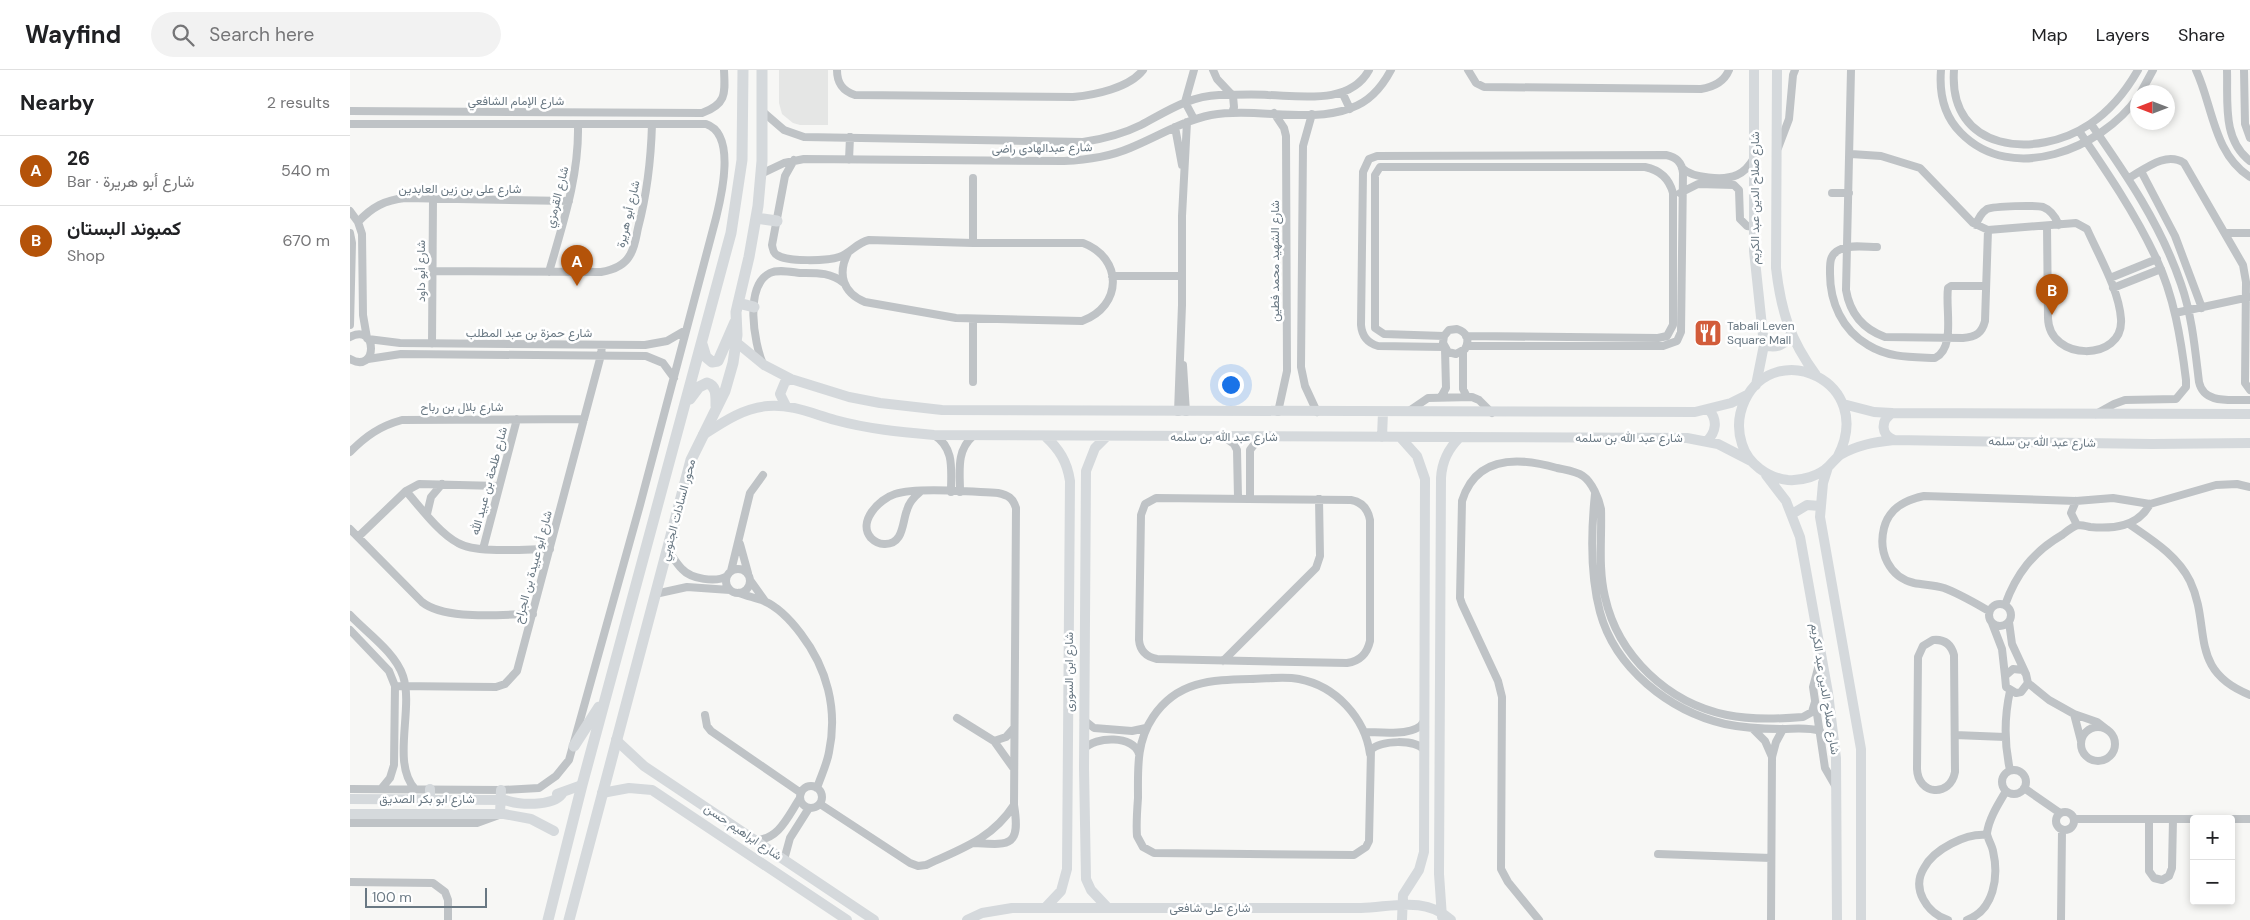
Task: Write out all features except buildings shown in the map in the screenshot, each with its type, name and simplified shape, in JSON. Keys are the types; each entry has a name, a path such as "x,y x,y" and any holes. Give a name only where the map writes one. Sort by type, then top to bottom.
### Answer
{"main road":[{"name":"محور السادات الجنوبي","path":"548,920 605,697 686,406 727,250 738,199 743,141 743,70"},
{"name":"محور السادات الجنوبي","path":"569,920 691,460 729,377 736,342 735,321 756,218 761,174 762,70"},
{"name":"شارع صلاح الدين عبد الكريم","path":"1754,70 1755,269 1764,345 1756,385"},
{"name":"شارع صلاح الدين عبد الكريم","path":"1777,70 1776,268 1784,316 1803,358 1817,376"},
{"path":"756,218 777,221"},
{"path":"738,303 754,307"},
{"path":"702,344 706,357 712,362 718,361 735,321"},
{"path":"1764,345 1773,347 1782,345 1791,334"},
{"name":"شارع عبد الله بن سلمه","path":"736,342 764,365 791,379 864,400 942,410 1492,413 1695,412 1731,403 1747,395"},
{"path":"1785,371 1804,372 1817,376 1832,388 1843,404 1847,417 1847,431 1844,444 1838,456 1828,467 1816,475 1796,480 1774,477 1751,461 1744,449 1739,436 1738,421 1741,408 1747,395 1766,377 1785,371"},
{"path":"786,406 780,394 785,382 791,379"},
{"path":"686,406 699,387 707,383 716,392 716,408"},
{"path":"1843,404 1874,412 1892,413 2250,414"},
{"name":"شارع عبد الله بن سلمه","path":"702,435 732,416 749,410 768,406 786,406 868,428 934,435 1687,438 1707,441 1735,451 1751,461"},
{"path":"1707,441 1715,427 1714,418 1709,410"},
{"path":"1382,412 1382,437"},
{"path":"1892,413 1886,417 1883,427 1886,434 1894,440"},
{"name":"شارع ابن السورى","path":"1045,436 1060,452 1069,471 1069,767 1065,880 1054,900 1045,908"},
{"name":"شارع ابن السورى","path":"1106,437 1095,448 1086,471 1084,768 1086,879 1094,895 1107,907"},
{"path":"1400,437 1417,456 1425,479 1422,862 1416,877 1403,895 1402,920"},
{"path":"1442,916 1439,874 1441,478 1444,460 1460,437"},
{"name":"شارع عبد الله بن سلمه","path":"1838,456 1871,443 1894,440 2152,444 2250,443"},
{"name":"شارع صلاح الدين عبد الكريم","path":"1828,467 1823,483 1820,506 1821,526 1861,749 1861,920"},
{"name":"شارع صلاح الدين عبد الكريم","path":"1762,470 1775,485 1792,514 1800,537 1834,733 1837,789 1837,920"},
{"path":"1792,514 1803,506 1820,506"},
{"path":"1069,599 1085,599"},
{"path":"574,746 605,697"},
{"name":"شارع ابراهيم حسن","path":"616,740 644,766 874,920"},
{"path":"1069,767 1084,768"},
{"name":"شارع ابو بكر الصديق","path":"350,799 430,794 502,796 511,802 543,802 557,799 562,794 582,785"},
{"name":"شارع ابراهيم حسن","path":"602,793 629,788 652,790 847,920"},
{"path":"502,796 502,814"},
{"name":"شارع ابو بكر الصديق","path":"350,814 502,814 531,818 554,831 567,848"},
{"path":"776,872 784,860"},
{"name":"شارع على شافعى","path":"967,920 997,909 1107,907 1361,908 1402,904 1420,905 1451,920"}],"street":[{"name":"شارع الإمام الشافعي","path":"350,111 681,114 702,112 717,106 722,100 724,70"},
{"path":"837,70 839,84 846,92 855,95 1073,97 1096,94 1132,80 1143,70"},
{"path":"1182,412 1185,384 1181,356 1184,172 1190,121 1185,102 1194,70"},
{"path":"1213,70 1217,80 1234,96 1232,113"},
{"name":"شارع عبدالهادى راضى","path":"762,111 784,130 804,137 1083,142 1122,133 1185,102 1217,95 1306,97 1342,92 1355,86 1369,70"},
{"name":"شارع عبدالهادى راضى","path":"761,174 794,160 1081,160 1115,154 1190,121 1232,113 1330,114 1350,109 1373,95 1383,84 1391,70"},
{"path":"1468,70 1476,83 1492,88 1701,89 1711,88 1720,83 1729,70"},
{"path":"1777,148 1789,119 1795,70"},
{"path":"1851,70 1846,290 1852,310 1865,327 1885,337 1971,338 1979,334 1985,321 1988,230"},
{"path":"1941,70 1941,92 1948,115 1962,134 1981,148 1996,156 2006,158 2028,158 2059,153 2086,142 2115,122 2130,106"},
{"path":"1954,70 1953,84 1956,99 1961,113 1970,125 1994,141 2011,144 2038,143 2064,137 2079,131 2111,108 2127,89 2138,70"},
{"path":"2145,85 2153,70"},
{"path":"2196,70 2208,102 2214,130 2226,154 2250,177"},
{"path":"2227,70 2229,129 2235,144 2248,156"},
{"path":"2244,70 2244,124 2250,138"},
{"path":"1342,92 1350,109"},
{"path":"418,111 418,124"},
{"name":"شارع الشهيد محمد فطين","path":"1274,113 1284,128 1286,136 1287,371 1286,384 1278,412"},
{"path":"680,124 681,114"},
{"path":"1312,114 1303,146 1301,366 1304,386 1317,412"},
{"name":"شارع الإمام الشافعي","path":"350,124 578,126 680,124 711,126 720,133 723,144 723,176 719,204 686,330"},
{"name":"شارع أبو هريرة","path":"433,271 602,272 613,270 631,254 647,185 652,124"},
{"path":"2091,124 2129,178 2166,246 2182,285 2188,310 2200,387 2203,392 2212,398 2250,400"},
{"name":"شارع القرمزي","path":"549,272 569,201 577,164 578,126"},
{"path":"1175,127 1184,172"},
{"path":"2079,131 2123,195 2157,259 2175,313 2186,380 2182,394 2168,400 2125,400 2094,415"},
{"path":"850,137 850,160"},
{"path":"1850,154 1881,156 1920,168 1976,225 1988,230 2059,224 2076,224 2087,229 2110,278 2121,318 2120,329 2116,338 2109,346 2089,351 2063,347 2058,343 2048,325 2047,226"},
{"path":"1444,336 1384,334 1377,331 1374,324 1375,175 1380,167 1543,166 1652,168 1668,180 1673,193 1672,329 1662,338 1465,348 1452,354 1444,348 1378,346 1367,341 1362,331 1363,172 1366,163 1372,157 1666,155 1676,158 1682,168 1690,174 1699,177 1736,175 1748,166 1754,156"},
{"path":"1543,156 1543,166"},
{"path":"2129,178 2163,159 2172,158 2184,163 2225,233 2243,265 2246,282 2245,383 2250,390"},
{"path":"794,160 785,176 772,248 775,254 781,257 824,260 848,253"},
{"path":"1441,397 1446,388 1444,336 1450,330 1457,329 1466,336 1663,346 1674,343 1680,337 1682,168"},
{"path":"2141,171 2175,236 2202,308"},
{"path":"1736,175 1740,180 1736,186"},
{"path":"973,178 974,244"},
{"path":"1673,193 1683,193 1690,187 1698,184 1736,186"},
{"path":"1736,186 1739,190 1740,218 1747,226 1754,227"},
{"path":"1832,193 1849,193"},
{"name":"شارع على بن زين العابدين","path":"358,222 374,207 384,202 405,198 569,201"},
{"name":"شارع أبو داود","path":"432,344 433,199"},
{"path":"1976,225 1980,216 1987,210 2024,207 2043,207 2050,212 2059,224"},
{"path":"350,211 358,222 363,240 363,315 372,351 368,358"},
{"path":"2225,233 2250,232"},
{"path":"350,233 352,243 350,325"},
{"path":"1362,239 1374,239"},
{"path":"764,365 754,337 752,317 758,288 763,279 769,274 780,272 823,273 831,275 844,284 856,298 865,302 973,320 1082,321 1093,317 1106,304 1113,288 1109,265 1103,255 1094,247 1083,243 974,244 869,240 854,247 848,253 843,262 844,284"},
{"path":"1877,247 1848,247 1839,249 1833,254 1830,262 1830,290 1834,306 1842,321 1866,345 1881,352 1906,357 1935,358 1940,356 1947,347 1948,288 1951,286 1986,286"},
{"path":"780,272 781,257"},
{"path":"2110,278 2157,259"},
{"path":"1362,261 1374,261"},
{"path":"2113,288 2161,269"},
{"path":"1112,276 1182,276"},
{"path":"2175,313 2247,298"},
{"path":"973,320 973,382"},
{"path":"502,796 539,788 547,783 569,760 686,330"},
{"name":"شارع حمزة بن عبد المطلب","path":"350,338 357,335 392,343 432,344 656,344 677,337 686,330"},
{"path":"1466,336 1463,389 1468,397"},
{"name":"شارع أبو عبيدة بن الجراح","path":"395,686 488,687 505,684 517,671 602,355 602,345"},
{"name":"شارع حمزة بن عبد المطلب","path":"359,362 368,358 401,354 646,356 655,358 669,369 674,378"},
{"path":"350,359 359,362"},
{"path":"350,367 359,362"},
{"path":"1408,412 1428,398 1468,397 1479,400 1492,413"},
{"name":"شارع طلحة بن عبيد الله","path":"483,549 517,419"},
{"name":"شارع بلال بن رباح","path":"350,452 367,435 378,428 402,420 584,419"},
{"path":"934,435 946,444 949,451 951,492"},
{"path":"960,492 960,458 964,446 973,436"},
{"path":"1223,437 1229,439 1237,450 1238,498"},
{"path":"1250,498 1250,450 1260,437"},
{"path":"1539,920 1508,882 1501,869 1502,697 1498,681 1462,604 1462,501 1466,488 1474,477 1485,468 1512,461 1542,464 1578,473 1587,480 1601,509 1601,599 1605,626 1618,650 1634,671 1654,689 1676,705 1700,716 1726,724 1764,729 1820,731"},
{"path":"730,590 727,586 729,573 750,493 764,475"},
{"path":"358,537 406,491 419,484 499,486"},
{"path":"427,514 431,497 442,484"},
{"path":"1990,611 1953,592 1927,584 1914,583 1893,571 1885,556 1883,539 1884,528 1894,510 1902,503 1924,496 2076,501 2113,498 2150,504 2216,485 2249,485"},
{"path":"406,491 457,543 474,549 550,549"},
{"path":"920,492 909,503 904,528 899,537 892,543 883,544 875,542 869,535 867,521 880,503 897,493 920,492 960,492 1007,494 1014,500 1016,508 1014,805 1017,826 1012,839 1000,846 973,843"},
{"path":"1156,498 1238,498 1356,501 1364,506 1369,515 1370,641 1366,652 1358,660 1347,663 1157,659 1142,651 1139,640 1141,512 1148,501 1156,498"},
{"path":"1223,661 1318,564 1320,552 1319,499"},
{"path":"2076,501 2071,513 2077,525"},
{"path":"2005,605 2026,564 2049,542 2077,525 2101,527 2129,524 2142,517 2150,504"},
{"path":"2129,524 2169,553 2180,565 2196,594 2205,652 2213,668 2239,691 2250,695"},
{"path":"350,528 422,602 436,611 453,614 533,614"},
{"path":"739,540 749,577 747,589 739,593"},
{"path":"667,549 682,570 691,575 718,580 729,573 741,569 749,577 765,601"},
{"path":"655,594 687,587 730,590 765,601 796,627 810,645 820,663 828,686 832,708 832,731 829,753 817,788"},
{"path":"1601,599 1621,638 1638,663 1660,684 1685,700 1712,711 1742,717 1764,718 1797,718 1807,716 1812,712 1815,702"},
{"path":"2028,683 2021,692 2010,691 2006,687 2002,649 1988,615 1996,604 2005,605 2011,614 2009,622 2014,649 2026,674 2028,683 2049,700 2074,714 2086,716 2106,729 2114,737 2116,746 2108,759 2100,762 2092,761 2085,756 2074,714"},
{"path":"350,615 396,664 405,686 405,765 407,778 415,789"},
{"path":"1992,623 2001,627 2009,622"},
{"path":"350,630 388,671 395,686 394,765 390,778 382,789"},
{"path":"1933,640 1939,640 1949,645 1954,655 1955,735 1954,778 1941,790 1928,789 1923,786 1917,775 1918,657 1923,646 1933,640"},
{"path":"1821,657 1813,682 1815,702 1825,768 1837,789"},
{"path":"2006,676 2008,672 2018,669 2026,674"},
{"path":"1285,678 1312,683 1336,696 1346,705 1365,732 1370,754 1369,841 1360,852 1346,855 1160,853 1148,850 1140,842 1136,830 1139,754 1146,728 1160,708 1179,692 1190,686 1213,680 1285,678"},
{"path":"2010,691 2005,713 2005,737 2010,770"},
{"path":"704,715 707,726 711,731 801,796 802,803 809,808"},
{"path":"956,718 994,741 1014,769"},
{"path":"1764,718 1764,729"},
{"path":"1797,718 1798,729"},
{"path":"1084,720 1094,728 1137,731 1146,728"},
{"path":"1365,732 1414,731 1424,721"},
{"path":"2081,741 2091,729 2099,727 2106,729"},
{"path":"994,741 1006,737 1015,728"},
{"path":"1752,728 1765,741 1772,757"},
{"path":"1771,920 1772,757 1776,742 1783,729"},
{"path":"1387,732 1387,743"},
{"path":"1955,735 2005,737"},
{"path":"1084,750 1095,742 1127,741 1135,746 1139,754"},
{"path":"1370,754 1374,747 1387,743 1414,743 1424,750"},
{"path":"2010,770 2019,771 2025,776 2024,788"},
{"path":"1967,920 1978,915 1986,907 1994,887 1994,854 1987,835 1991,820 2006,791 2002,779 2010,770"},
{"path":"755,840 770,837 778,831 801,796 810,786 817,788 822,795 820,804"},
{"path":"2006,791 2014,794 2024,788"},
{"path":"2024,788 2060,813 2068,812 2074,819 2190,819"},
{"path":"350,789 415,789 430,794"},
{"path":"784,860 790,838 809,808 820,804"},
{"path":"820,804 910,863 918,866 926,865 973,843 996,828 1014,805"},
{"path":"2060,813 2056,821 2057,826 2062,830"},
{"path":"350,823 477,823 502,814"},
{"path":"2062,830 2071,828 2074,819"},
{"path":"2149,819 2149,871 2154,878 2162,880 2169,876 2172,868 2174,819"},
{"path":"2235,819 2250,819"},
{"path":"2061,920 2062,830"},
{"path":"1948,920 1936,915 1922,898 1920,876 1924,866 1950,846 1971,835 1987,835"},
{"path":"1658,854 1771,858"},
{"path":"350,882 426,883 439,886 445,892 448,900 448,920"}],"shaded area":[{"path":"779,70 828,70 828,125 800,125 793,123 782,114 779,103"}],"place":[{"name":"26","path":"577,286"},
{"name":"كمبوند البستان","path":"2052,315"},
{"name":"Tabali Leven Square Mall","path":"1708,333"}]}
